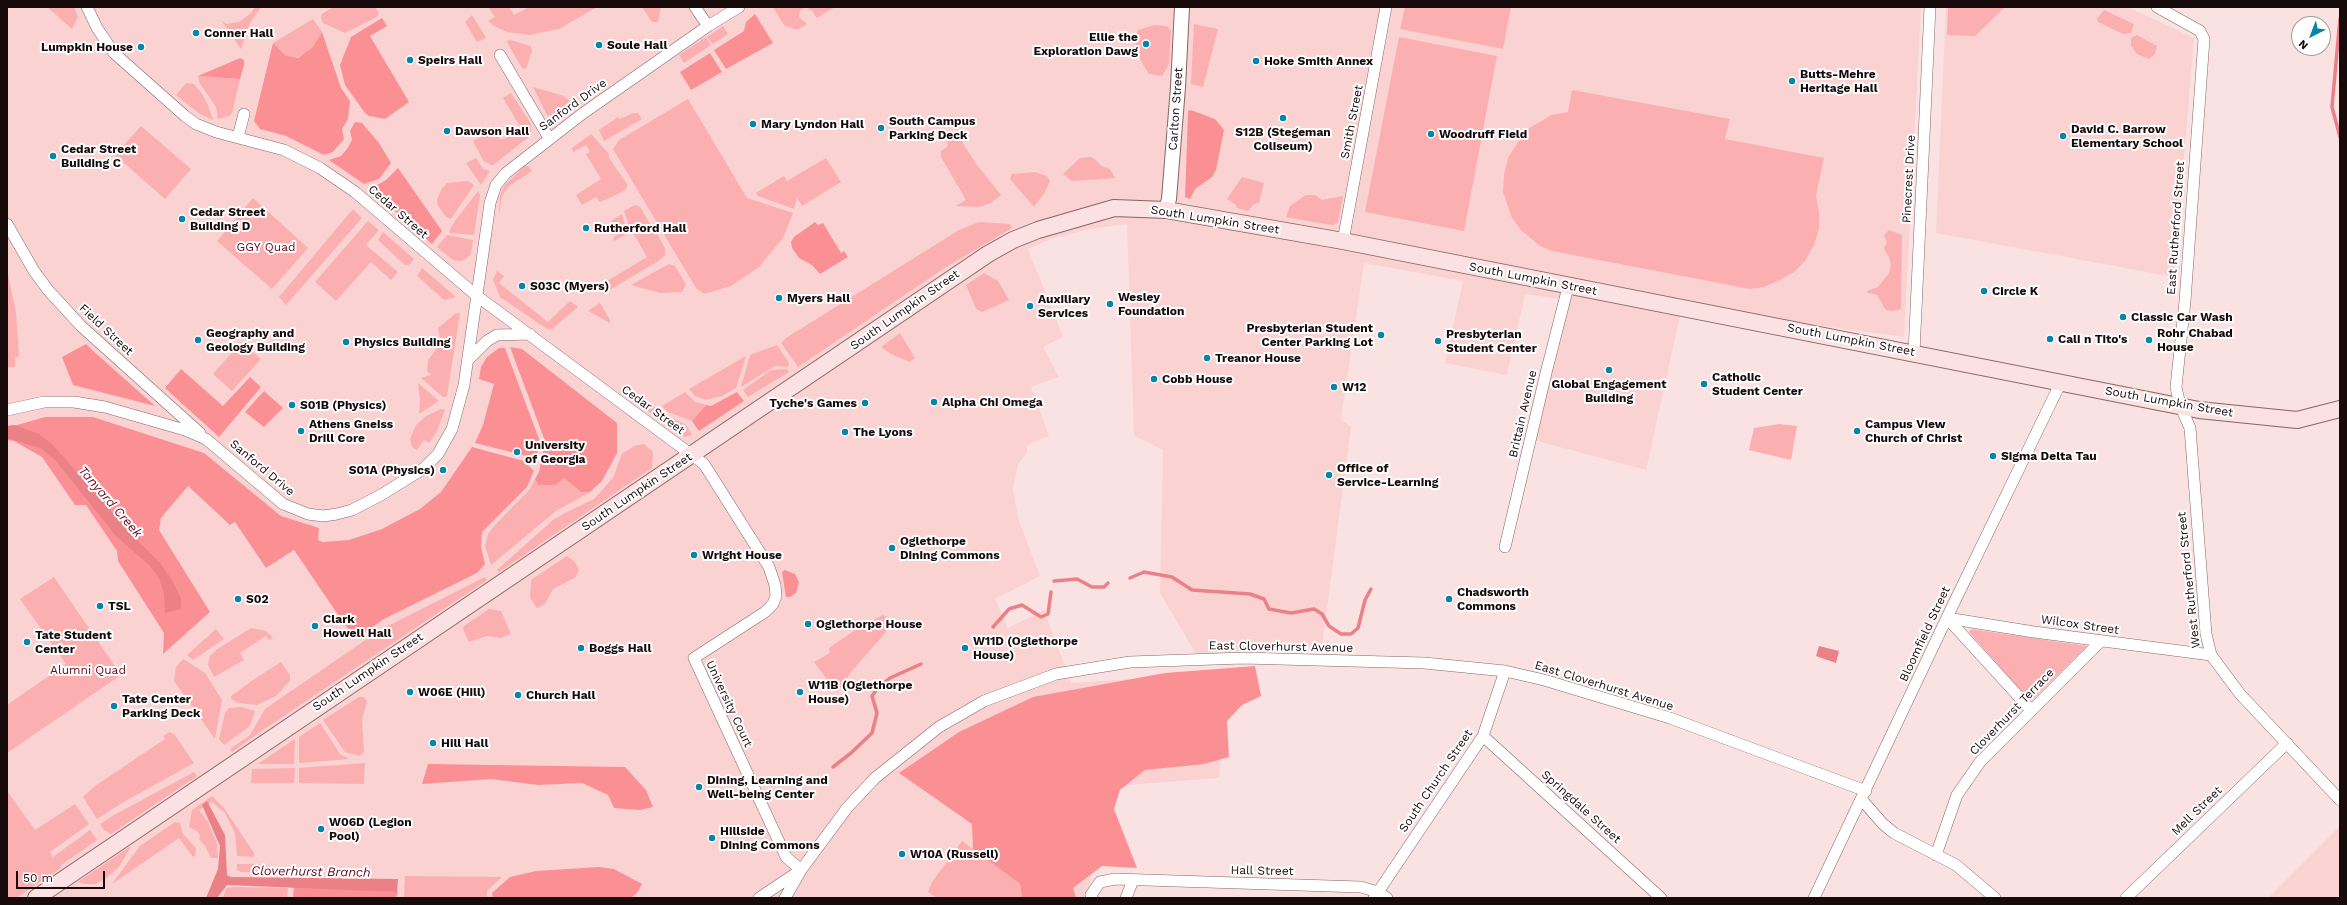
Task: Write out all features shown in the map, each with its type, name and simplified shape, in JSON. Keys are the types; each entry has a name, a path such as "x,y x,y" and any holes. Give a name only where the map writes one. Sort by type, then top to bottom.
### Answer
{"main road":[{"name":"South Lumpkin Street","path":"43,896 208,780 693,454 964,269 1013,240 1074,218 1114,208 1166,210 1343,241 1568,287 1662,303 2199,410 2290,419 2340,409"}],"street":[{"name":"Cedar Street","path":"87,7 97,28 114,53 166,100 196,124 216,132 284,150 331,175 354,192 477,296 693,454"},
{"path":"695,7 708,26"},
{"name":"Sanford Drive","path":"7,410 44,402 74,402 133,415 206,438 282,504 308,514 323,516 352,510 413,476 438,454 448,440 458,413 468,360 490,203 496,185 506,173 550,138 708,26 739,7"},
{"name":"Carlton Street","path":"1166,210 1169,199 1178,87 1182,7"},
{"name":"Smith Street","path":"1343,241 1386,7"},
{"name":"Pinecrest Drive","path":"1914,353 1930,7"},
{"name":"East Rutherford Street","path":"2157,7 2200,31 2204,40 2185,301 2176,387 2180,405"},
{"path":"500,55 550,138"},
{"path":"238,137 244,114"},
{"name":"Field Street","path":"7,224 34,271 81,326 206,438"},
{"name":"Brittain Avenue","path":"1505,547 1568,287"},
{"path":"468,360 487,341 498,336 530,334"},
{"name":"Bloomfield Street","path":"1814,898 2061,382"},
{"name":"West Rutherford Street","path":"2180,405 2190,428 2206,634 2211,655 2240,694 2340,800"},
{"name":"University Court","path":"693,454 704,464 769,568 775,585 776,596 773,604 765,612 694,658 786,857 801,870"},
{"path":"1947,618 2031,710"},
{"name":"Wilcox Street","path":"1947,618 2101,641 2211,655"},
{"name":"Cloverhurst Terrace","path":"1936,855 1957,795 1980,762 2101,641"},
{"name":"East Cloverhurst Avenue","path":"759,898 801,870 847,808 875,778 938,726 984,701 1056,674 1130,662 1243,658 1424,663 1505,671 1572,688 1670,718 1864,795"},
{"name":"South Church Street","path":"1379,896 1483,736 1505,671"},
{"name":"Springdale Street","path":"1483,736 1661,898"},
{"name":"Mell Street","path":"2126,898 2287,743"},
{"path":"1864,795 1883,824 1894,833 1956,865 1995,898"},
{"path":"785,898 801,870"},
{"name":"Hall Street","path":"1092,898 1091,895 1100,882 1114,879 1361,887 1379,896"},
{"path":"1126,898 1133,880"}],"shaded area":[{"name":"University of Georgia","path":"7,7 1921,7 1904,337 1682,307 1646,470 1533,440 1567,300 1525,294 1507,375 1445,363 1463,281 1364,263 1341,419 1351,427 1322,646 1196,654 1160,593 1163,450 1134,436 1127,224 1090,229 1050,239 1028,249 1063,337 1043,347 1059,377 1031,387 1049,436 1027,445 1027,453 1018,464 1013,489 1018,518 1040,576 995,599 1008,628 1044,610 1071,683 1227,673 1219,778 1087,788 1091,898 7,898"},
{"name":"David C. Barrow Elementary School","path":"1946,7 2128,7 2194,38 2174,277 1936,233"},
{"path":"755,14 773,43 726,69 714,50 744,31 746,22"},
{"path":"382,18 387,26 370,36 409,102 385,119 369,116 365,113 345,85 340,65 351,37"},
{"path":"322,32 341,88 350,101 348,119 342,129 344,139 333,152 324,155 286,136 260,129 254,121 273,43 286,56 298,58 313,47"},
{"path":"710,53 722,72 691,90 680,72"},
{"path":"240,58 244,60 244,65 240,79 198,76"},
{"path":"1191,110 1215,119 1224,130 1216,170 1212,177 1195,189 1190,199 1185,197 1188,111"},
{"path":"355,122 362,123 379,143 391,163 379,179 364,184 329,160 341,156 347,149 352,140 350,131"},
{"path":"398,168 442,231 432,244 370,189 386,180"},
{"path":"815,222 818,225 823,223 841,253 844,251 848,257 820,274 812,265 799,258 792,248 791,242 794,237"},
{"path":"86,344 155,406 73,385 62,357"},
{"path":"510,347 522,349 617,423 617,453 602,481 590,492 581,492 564,478 555,485 538,485 535,479 539,472 545,441"},
{"path":"499,348 505,348 539,439 536,465 527,456 475,443 483,425 494,384 479,379 481,367 487,357"},
{"path":"181,369 223,406 250,377 261,387 219,437 165,388"},
{"path":"264,391 283,408 264,427 245,412"},
{"path":"737,392 744,401 699,431 692,421 706,405 711,406"},
{"path":"45,417 93,417 204,453 281,516 319,528 318,540 323,542 349,540 382,529 420,509 441,492 472,447 524,461 534,471 527,487 482,532 481,547 485,564 477,573 384,619 357,638 345,625 294,550 266,568 235,522 230,525 188,486 161,518 159,530 210,612 163,654 164,633 118,561 117,551 86,505 75,505 42,457 14,441 7,440 7,428"},
{"path":"14,425 39,434 53,445 130,533 160,563 172,580 181,599 181,609 165,613 164,593 159,578 149,565 116,536 55,460 40,448 7,438 7,426"},
{"path":"785,570 795,574 799,582 796,593 790,597 786,597 782,572"},
{"path":"1819,646 1839,651 1836,663 1816,656"},
{"path":"1255,666 1261,696 1242,705 1227,721 1229,757 1204,764 1145,770 1120,790 1114,809 1137,868 1102,866 1073,888 1076,898 1022,898 1020,884 973,849 972,824 899,773 959,732 1033,697 1165,673"},
{"path":"428,764 625,767 646,790 653,807 640,810 614,808 608,795 582,783 538,785 491,779 422,784"},
{"path":"207,801 225,835 227,875 231,877 398,879 397,892 227,885 217,898 206,898 218,869 220,846 202,805"},
{"path":"2340,826 2340,898 2268,898"},
{"path":"599,867 614,869 642,884 637,893 631,898 493,898 492,893 510,877 536,871"},
{"path":"294,886 398,892 396,898 293,898"}],"green space":[{"path":"47,7 74,7 78,17 72,29"},
{"path":"255,7 261,7 250,23 241,49 221,20 226,24 239,22 251,13"},
{"path":"333,7 375,7 379,13 377,17 345,33 323,23 321,18 322,14"},
{"path":"488,7 509,7 514,15 529,7 597,7 559,29 529,35 507,32 494,26 488,21 495,17"},
{"path":"642,7 661,7 658,22 652,22"},
{"path":"773,7 805,7 800,11 799,17 807,24 797,30 784,25"},
{"path":"805,7 835,7 817,18 812,11"},
{"path":"1405,7 1511,7 1503,49 1400,29"},
{"path":"1948,7 2005,7 1975,36 1947,35"},
{"path":"2104,10 2134,24 2131,33 2123,34 2098,22 2097,19"},
{"path":"472,15 486,38 477,42 465,22"},
{"path":"313,19 322,32 313,47 305,54 291,59 273,43"},
{"path":"1194,24 1218,29 1203,87 1191,84"},
{"path":"1155,25 1167,26 1171,31 1169,64 1162,76 1149,74 1141,61 1134,39 1138,30"},
{"path":"723,26 728,34 713,44 707,37"},
{"path":"2137,35 2157,46 2155,54 2149,59 2137,54 2131,46 2131,38"},
{"path":"706,37 711,45 684,63 679,55"},
{"name":"Woodruff Field","path":"1399,37 1497,56 1464,231 1365,212"},
{"path":"510,40 531,46 532,51 526,69 522,68 508,44 507,41"},
{"path":"198,76 240,79 232,113 229,116 218,119 216,107 199,82"},
{"path":"186,83 194,84 202,94 208,105 213,120 200,114 176,95"},
{"path":"533,87 564,96 573,105 556,117 547,115"},
{"path":"1572,90 1730,119 1725,139 1824,158 1816,196 1819,211 1819,229 1814,245 1805,261 1794,272 1780,280 1764,287 1750,289 1552,251 1540,246 1521,230 1512,218 1503,192 1504,175 1508,158 1525,131 1551,115 1568,112"},
{"path":"511,93 531,124 531,135 492,166 483,160 473,141 493,130 501,140 521,128 503,98"},
{"path":"688,99 747,198 793,213 783,238 759,267 731,286 704,294 696,288 613,149 619,140"},
{"path":"633,113 638,113 642,119 604,141 599,130 618,117 620,119"},
{"path":"141,126 191,169 165,199 115,155"},
{"path":"591,134 609,154 609,158 627,184 627,187 624,191 600,202 596,197 582,205 576,195 601,179 586,154 590,152 586,145 573,152 572,148"},
{"path":"957,134 977,165 1001,195 991,203 980,207 956,206 966,200 941,157 941,151 948,146 947,138"},
{"path":"1092,157 1102,166 1110,169 1115,178 1072,181 1063,174 1080,158"},
{"path":"476,158 483,169 490,171 481,185 466,163"},
{"path":"826,158 841,182 802,206 797,198 794,209 758,196 756,193 784,176 787,181"},
{"path":"525,166 528,166 532,171 508,187 502,196 499,215 500,196 504,186"},
{"path":"1035,172 1047,176 1050,181 1045,192 1034,207 1010,179 1012,174"},
{"path":"1242,177 1264,183 1259,203 1254,204 1248,211 1237,208 1236,205 1227,199"},
{"path":"468,181 474,185 451,219 446,217 438,206 437,200 441,190 447,183"},
{"path":"478,191 480,195 474,235 450,233 449,231 455,221"},
{"path":"1306,195 1315,195 1322,200 1343,196 1338,222 1333,225 1286,217 1290,206"},
{"name":"GGY Quad","path":"253,198 308,248 272,289 217,241"},
{"path":"635,205 640,207 654,231 653,232 655,235 657,234 665,248 665,255 660,260 603,294 599,286 647,257 632,231 614,241 613,238 627,227 628,222 624,211"},
{"path":"353,209 362,218 286,305 279,297"},
{"path":"622,214 625,225 612,235 610,231 615,228 611,221"},
{"path":"368,221 379,230 366,245 398,272 391,280 371,262 336,301 315,282"},
{"path":"979,222 1010,224 1012,228 943,269 798,367 781,343 786,338 959,230"},
{"path":"1889,230 1902,235 1901,309 1892,311 1886,310 1877,295 1868,293 1867,291 1878,287 1889,273 1891,265 1889,257 1884,249 1887,242 1884,235"},
{"path":"383,232 414,259 409,265 405,265 378,240"},
{"path":"447,235 473,240 471,254 466,259 460,261 453,260 437,247"},
{"path":"669,264 675,266 686,284 682,292 660,293 631,285"},
{"path":"422,268 456,297 444,300 417,276"},
{"path":"7,270 16,312 19,357 15,357 15,367 7,367"},
{"path":"497,271 504,276 499,283 548,322 570,301 578,307 552,329 547,329 500,297 493,280"},
{"path":"984,273 998,281 1009,300 982,312 976,309 966,285"},
{"path":"600,303 610,320 610,323 588,311"},
{"path":"460,313 447,396 443,397 421,378 431,375 427,371 428,360 441,343 438,328 455,314"},
{"path":"900,333 915,358 910,362 891,354 881,347"},
{"path":"241,342 261,359 232,391 213,374"},
{"path":"777,345 789,363 788,367 775,366 741,387 750,355"},
{"path":"746,356 736,388 722,396 706,400 695,396 689,389"},
{"path":"787,369 789,372 748,397 743,390 771,370"},
{"path":"418,383 439,401 419,414 420,401"},
{"path":"631,391 672,418 686,425 692,435 685,437 629,398"},
{"path":"685,392 695,402 706,405 692,421 668,412 662,406"},
{"path":"441,409 445,410 436,433 429,443 424,440 417,450 412,447 410,439 416,425 426,416"},
{"path":"1779,424 1797,426 1791,460 1749,450 1754,428"},
{"path":"644,444 653,452 652,468 499,572 497,570 553,520 594,499 613,478 622,454 634,446"},
{"path":"564,478 581,492 590,492 556,511 491,565 485,546 488,534 495,525 530,489 535,479 538,485"},
{"path":"567,556 575,562 579,570 576,577 553,589 545,604 537,608 530,598 531,580"},
{"name":"Alumni Quad","path":"54,577 121,675 7,753 7,705 66,664 20,599"},
{"path":"485,577 487,580 232,752 230,749 250,735 265,709 380,630"},
{"path":"489,609 501,611 511,634 501,638 487,636 469,642 463,629 464,626"},
{"path":"883,615 887,618 886,632 851,672 837,693 814,662 830,653 829,648 858,628"},
{"path":"251,628 266,631 273,638 269,640 266,636 240,653 244,660 214,677 208,665 210,656 216,650"},
{"path":"216,629 224,639 193,660 187,655"},
{"path":"1971,629 2087,646 2034,698 2028,699 1969,632"},
{"path":"183,659 205,673 222,700 215,739 174,681 176,667"},
{"path":"281,662 290,675 290,681 276,696 257,705 238,703 231,699 231,696"},
{"path":"359,697 364,697 367,702 362,719 364,752 360,756 345,752 323,720"},
{"path":"241,707 255,711 250,726 224,745 219,739 225,713 229,708"},
{"path":"320,723 340,754 349,759 299,763 299,737"},
{"path":"170,732 174,734 194,763 122,803 97,819 83,797 95,786 165,739 163,736"},
{"path":"295,739 294,764 258,764"},
{"path":"365,763 364,784 299,783 299,768"},
{"path":"295,768 294,783 251,783 252,769"},
{"path":"194,772 197,776 111,834 104,830 100,824 114,815"},
{"path":"7,791 35,830 75,804 89,824 50,852 53,857 90,830 97,840 60,866 61,868 16,898 7,898"},
{"path":"212,796 224,808 254,853 254,857 237,856 235,833 225,813 212,802 199,810 208,822 217,844 218,858 211,858 205,846 199,839 200,835 197,831 189,827 192,810"},
{"path":"175,822 180,823 183,834 196,848 195,856 193,857 179,838 112,884 140,846"},
{"path":"962,841 1020,884 1022,898 937,898 928,892 932,882"},
{"path":"131,846 119,867 105,879 95,884 84,884 78,882"},
{"path":"237,864 265,864 278,873 241,872 237,870"},
{"path":"405,876 502,877 487,891 487,898 404,898"},
{"path":"226,888 288,888 287,898 223,898"}],"waterway":[{"path":"2340,18 2332,107 2340,137"},
{"name":"Cloverhurst Branch","path":"1130,578 1144,572 1172,577 1192,590 1250,594 1264,599 1269,609 1291,613 1314,609 1322,614 1329,626 1341,634 1351,634 1358,628 1365,600 1371,589"},
{"name":"Cloverhurst Branch","path":"1054,581 1077,579 1092,587 1104,587 1108,583"},
{"name":"Cloverhurst Branch","path":"993,627 1009,609 1022,605 1041,617 1048,614 1051,592"},
{"name":"Cloverhurst Branch","path":"833,767 851,753 872,733 877,713 872,696 877,689 890,678 921,664"}],"place":[{"name":"Conner Hall","path":"196,33"},
{"name":"Ellie the Exploration Dawg","path":"1146,44"},
{"name":"Soule Hall","path":"599,45"},
{"name":"Lumpkin House","path":"141,47"},
{"name":"Speirs Hall","path":"410,60"},
{"name":"Hoke Smith Annex","path":"1256,61"},
{"name":"Butts-Mehre Heritage Hall","path":"1792,81"},
{"name":"S12B (Stegeman Coliseum)","path":"1283,118"},
{"name":"Mary Lyndon Hall","path":"753,124"},
{"name":"South Campus Parking Deck","path":"881,128"},
{"name":"Dawson Hall","path":"447,131"},
{"name":"Woodruff Field","path":"1431,134"},
{"name":"David C. Barrow Elementary School","path":"2063,136"},
{"name":"Cedar Street Building C","path":"53,156"},
{"name":"Cedar Street Building D","path":"182,219"},
{"name":"Rutherford Hall","path":"586,228"},
{"name":"S03C (Myers)","path":"522,286"},
{"name":"Circle K","path":"1984,291"},
{"name":"Myers Hall","path":"779,298"},
{"name":"Wesley Foundation","path":"1110,304"},
{"name":"Auxiliary Services","path":"1030,306"},
{"name":"Classic Car Wash","path":"2123,317"},
{"name":"Presbyterian Student Center Parking Lot","path":"1381,335"},
{"name":"Cali n Tito's","path":"2050,339"},
{"name":"Geography and Geology Building","path":"198,340"},
{"name":"Rohr Chabad House","path":"2149,340"},
{"name":"Presbyterian Student Center","path":"1438,341"},
{"name":"Physics Building","path":"346,342"},
{"name":"Treanor House","path":"1207,358"},
{"name":"Global Engagement Building","path":"1609,370"},
{"name":"Cobb House","path":"1154,379"},
{"name":"Catholic Student Center","path":"1704,384"},
{"name":"W12","path":"1334,387"},
{"name":"Alpha Chi Omega","path":"934,402"},
{"name":"Tyche's Games","path":"865,403"},
{"name":"S01B (Physics)","path":"292,405"},
{"name":"Athens Gneiss Drill Core","path":"301,431"},
{"name":"Campus View Church of Christ","path":"1857,431"},
{"name":"The Lyons","path":"845,432"},
{"name":"University of Georgia","path":"517,452"},
{"name":"Sigma Delta Tau","path":"1993,456"},
{"name":"S01A (Physics)","path":"443,470"},
{"name":"Office of Service-Learning","path":"1329,475"},
{"name":"Oglethorpe Dining Commons","path":"892,548"},
{"name":"Wright House","path":"694,555"},
{"name":"S02","path":"238,599"},
{"name":"Chadsworth Commons","path":"1449,599"},
{"name":"TSL","path":"100,606"},
{"name":"Oglethorpe House","path":"808,624"},
{"name":"Clark Howell Hall","path":"315,626"},
{"name":"Tate Student Center","path":"27,642"},
{"name":"Boggs Hall","path":"581,648"},
{"name":"W11D (Oglethorpe House)","path":"965,648"},
{"name":"W06E (Hill)","path":"410,692"},
{"name":"W11B (Oglethorpe House)","path":"800,692"},
{"name":"Church Hall","path":"518,695"},
{"name":"Tate Center Parking Deck","path":"114,706"},
{"name":"Hill Hall","path":"433,743"},
{"name":"Dining, Learning and Well-being Center","path":"699,787"},
{"name":"W06D (Legion Pool)","path":"321,829"},
{"name":"Hillside Dining Commons","path":"712,838"},
{"name":"W10A (Russell)","path":"902,854"}],"water label":[{"name":"Tanyard Creek","path":"110,502"}]}
